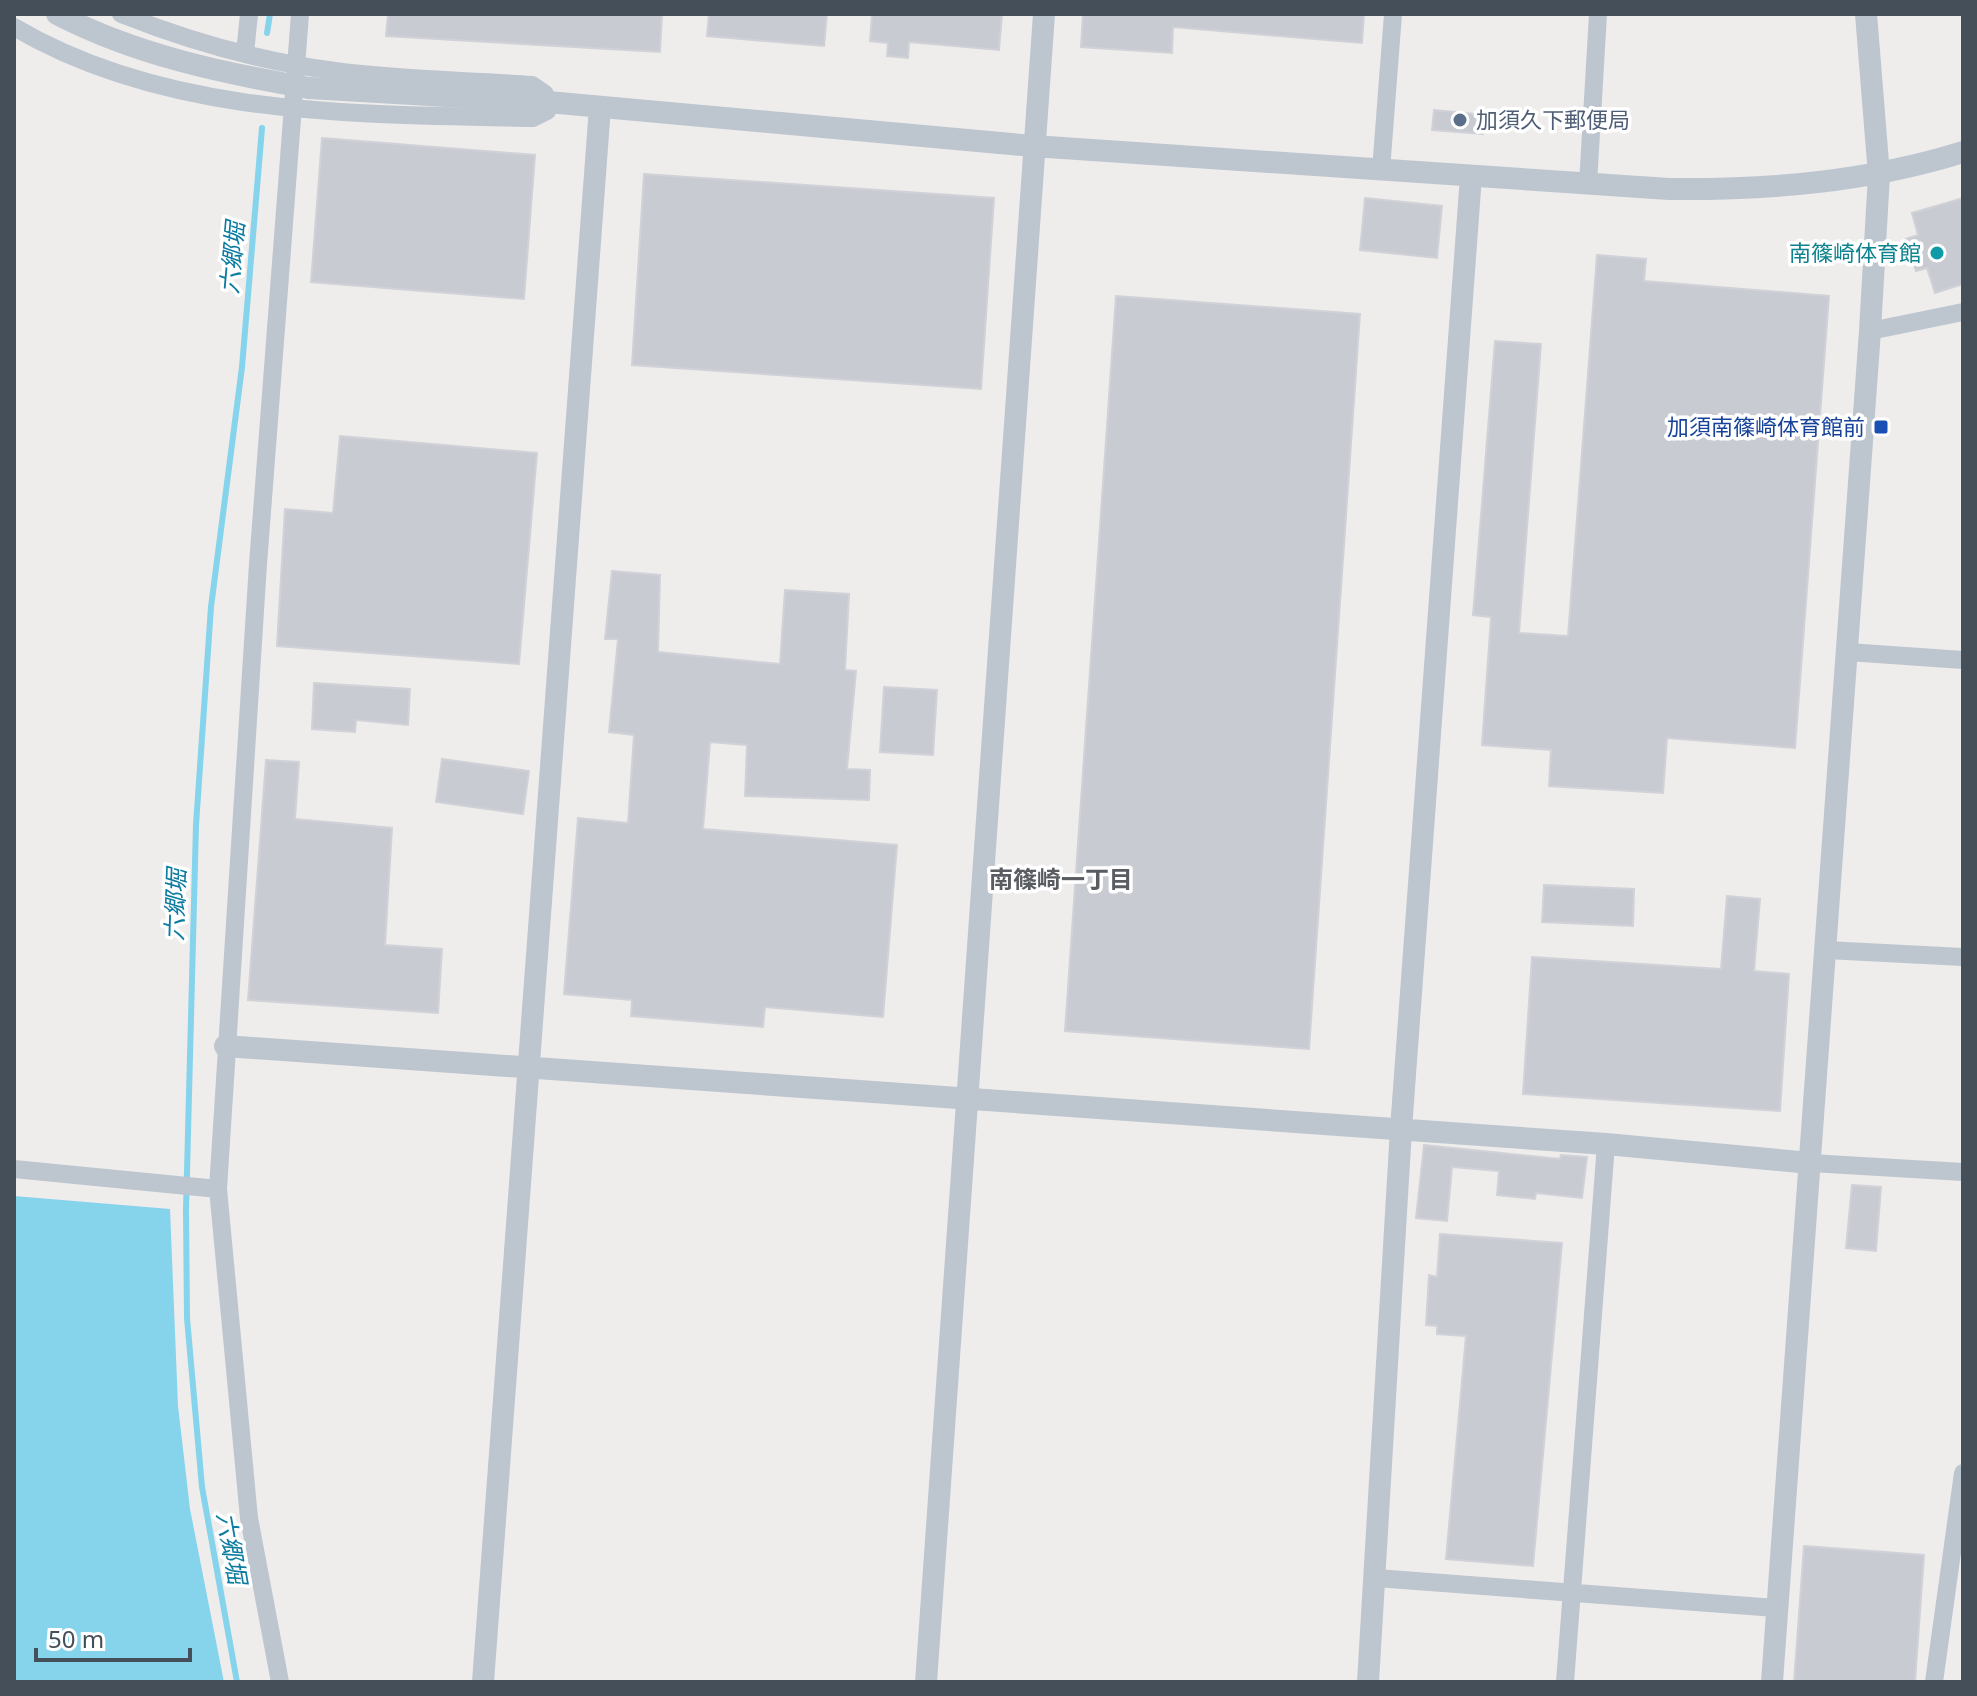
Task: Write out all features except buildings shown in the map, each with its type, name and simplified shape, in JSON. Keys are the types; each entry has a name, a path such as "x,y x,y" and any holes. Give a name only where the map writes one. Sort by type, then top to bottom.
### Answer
{"street":[{"path":"57,14 158,55 220,72 309,88 548,102 1033,146 1588,184 1736,190 1879,175 1963,152"},
{"path":"14,27 43,44 135,80 294,108 533,118 547,111 548,102 539,87 532,85 337,72 295,65 182,37 122,14"},
{"path":"245,53 249,14"},
{"path":"280,1682 249,1518 218,1189 225,1046 300,14"},
{"path":"926,1682 1044,14"},
{"path":"1381,170 1393,14"},
{"path":"1588,184 1598,14"},
{"path":"1772,1682 1848,652 1879,175 1866,14"},
{"path":"483,1682 600,107"},
{"path":"1368,1682 1401,1129 1471,176"},
{"path":"1870,331 1963,312"},
{"path":"1848,652 1963,660"},
{"path":"1826,950 1963,957"},
{"path":"225,1046 1963,1172"},
{"path":"1565,1682 1606,1144"},
{"path":"14,1169 218,1189"},
{"path":"1934,1682 1963,1473"},
{"path":"1376,1578 1776,1608"}],"water":[{"path":"14,1196 170,1209 178,1406 190,1509 224,1682 14,1682"}],"waterway":[{"name":"六郷堀","path":"267,33 270,14"},
{"name":"六郷堀","path":"237,1682 202,1487 187,1318 186,1210 196,825 211,607 242,367 262,128"}],"place":[{"name":"加須久下郵便局","path":"1460,120"},
{"name":"南篠崎体育館","path":"1937,253"},
{"name":"加須南篠崎体育館前","path":"1881,427"}],"district":[{"name":"南篠崎一丁目","path":"1061,880"}]}
